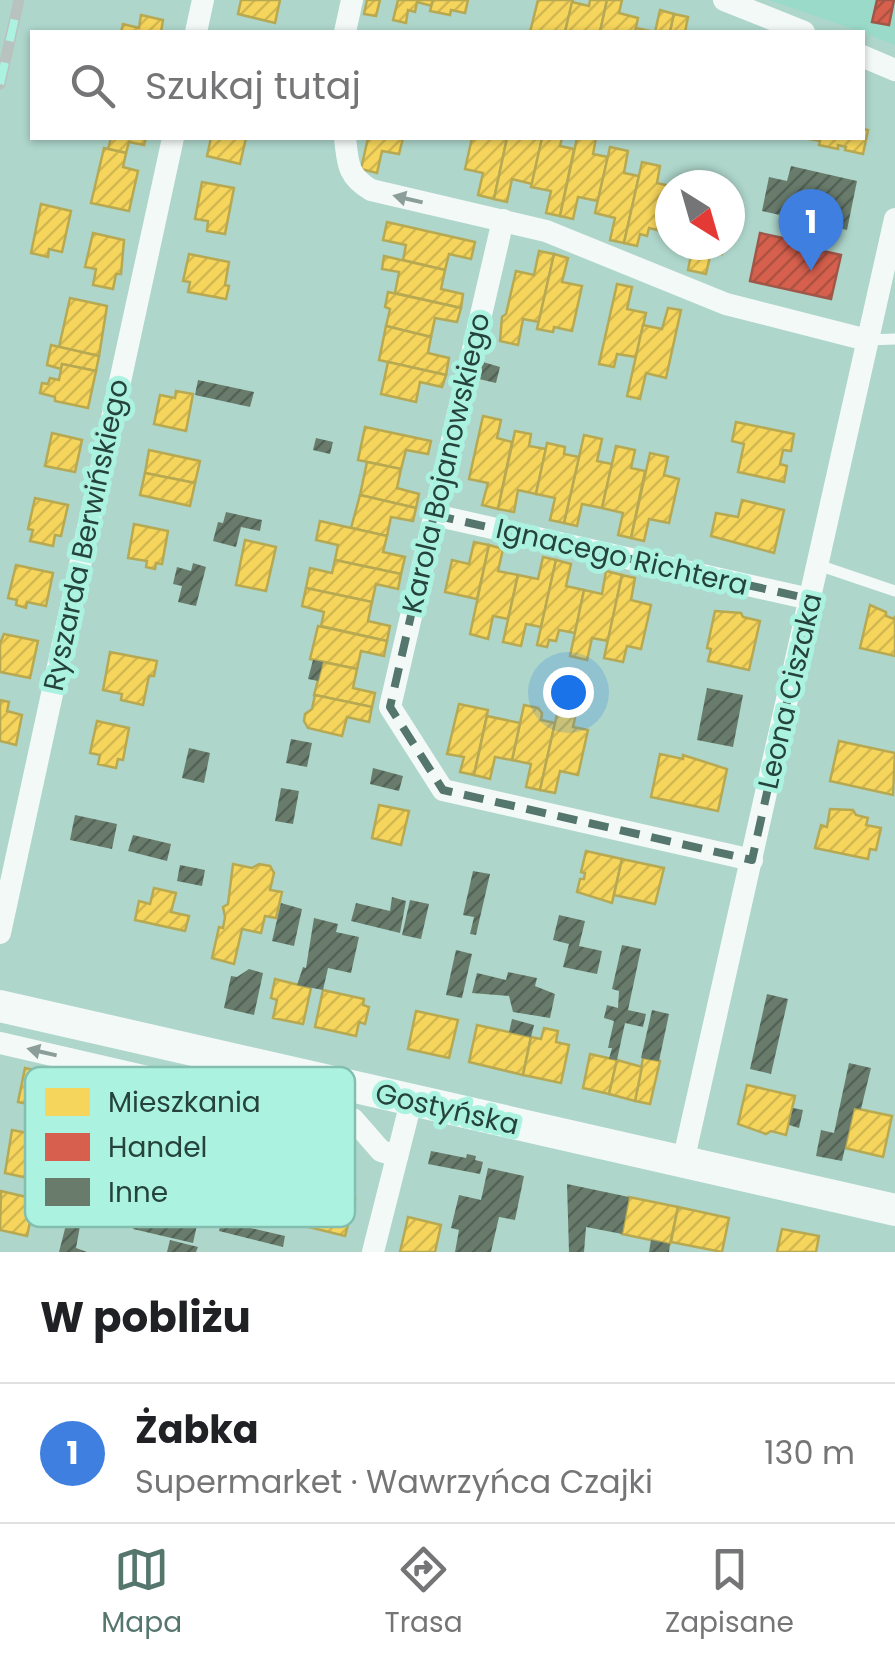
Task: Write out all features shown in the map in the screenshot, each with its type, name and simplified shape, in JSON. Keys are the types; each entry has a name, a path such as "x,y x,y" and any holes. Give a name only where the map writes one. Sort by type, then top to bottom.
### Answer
{"main road":[{"name":"Gostyńska","path":"0,1006 261,1067"},
{"name":"Gostyńska","path":"355,1089 895,1210"}],"street":[{"path":"196,30 203,0"},
{"path":"345,30 352,0"},
{"path":"724,0 799,30"},
{"path":"865,57 895,70"},
{"name":"Ryszarda Berwińskiego","path":"0,933 173,140"},
{"path":"344,140 348,165 356,181 371,190 546,231 726,304 867,340"},
{"name":"Leona Ciszaka","path":"683,1162 895,219"},
{"name":"Karola Bojanowskiego","path":"503,220 390,706 443,790 752,860"},
{"name":"Ignacego Richtera","path":"434,515 810,599"},
{"path":"1,1049 92,1067"},
{"path":"373,1252 411,1102"},
{"path":"355,1121 381,1151 398,1156"}],"lane":[{"path":"867,340 895,339"},
{"path":"818,564 895,591"}],"highlighted area":[{"path":"434,515 810,599 752,860 443,790 390,707"}],"shaded area":[{"path":"769,0 895,0 895,45 865,30"}],"building: Mieszkania":[{"path":"241,0 280,0 275,23 238,14"},
{"path":"367,0 380,0 376,16 364,14"},
{"path":"398,0 433,0 432,6 417,2 415,12 408,10 406,23 393,20"},
{"path":"433,0 468,0 465,13 451,10 450,15 430,11"},
{"path":"538,0 573,0 566,30 530,30"},
{"path":"590,0 607,0 600,30 565,30 572,2 589,6"},
{"path":"607,0 622,0 619,13 638,18 635,30 600,30"},
{"path":"660,10 674,14 670,30 655,30"},
{"path":"674,14 688,17 685,30 670,30"},
{"path":"141,15 163,20 161,30 122,30 123,24 139,28"},
{"path":"865,130 868,130 863,154 838,145 838,149 819,145 820,141 815,140 865,140"},
{"path":"110,140 145,140 144,145 129,142 126,153 108,149"},
{"path":"211,140 246,140 240,164 207,156"},
{"path":"368,140 402,140 399,154 382,151 377,173 361,169"},
{"path":"472,140 507,140 494,199 478,195 483,173 465,169"},
{"path":"507,140 542,140 532,184 512,179 507,202 494,199"},
{"path":"542,140 562,140 560,146 574,149 560,216 546,213 551,191 531,187"},
{"path":"577,140 596,140 593,154 608,157 598,201 578,197 573,219 560,216"},
{"path":"610,147 628,151 624,173 639,176 624,243 610,240 615,218 595,213"},
{"path":"104,148 126,153 123,167 138,171 129,211 91,203"},
{"path":"642,162 660,166 655,170 655,230 649,228 647,236 640,234 637,246 624,243"},
{"path":"202,182 234,188 225,234 207,231 208,221 195,219"},
{"path":"41,204 71,211 62,252 49,249 48,257 31,253"},
{"path":"387,222 475,242 471,259 449,254 445,270 403,260 406,245 383,240"},
{"path":"93,233 124,240 121,274 116,274 113,289 93,285 96,269 85,267"},
{"path":"539,251 554,254 539,322 523,319 518,345 500,341 502,317 516,271 534,275"},
{"path":"189,254 229,262 226,299 188,292 190,282 183,281"},
{"path":"554,254 568,258 562,282 582,286 572,331 537,329"},
{"path":"384,256 445,270 441,289 463,294 461,308 395,293 399,272 382,269"},
{"path":"690,260 709,260 706,274 688,270"},
{"path":"617,284 632,287 627,309 646,313 636,357 617,354 614,367 599,364"},
{"path":"388,292 461,308 457,322 435,318 431,337 386,326"},
{"path":"70,298 107,306 99,356 59,347"},
{"path":"668,308 681,310 666,378 646,373 640,399 627,396 643,325 662,329"},
{"path":"386,326 431,337 428,353 449,358 446,375 379,360"},
{"path":"51,345 99,356 96,371 47,365"},
{"path":"388,362 446,375 442,387 420,382 416,402 381,394"},
{"path":"62,364 96,371 88,408 55,401 55,397 40,393 42,383 48,384 50,378 59,380"},
{"path":"176,391 193,394 186,431 154,424 160,395 175,398"},
{"path":"483,416 501,420 497,438 512,442 498,509 482,505 488,483 469,479"},
{"path":"736,422 794,434 791,451 783,450 780,464 787,466 784,482 738,472 744,444 732,441"},
{"path":"365,427 431,441 428,454 406,450 401,469 358,460"},
{"path":"515,431 531,434 529,446 546,449 536,494 518,490 514,512 498,509"},
{"path":"52,433 82,440 75,472 45,466"},
{"path":"584,435 602,439 597,461 612,464 602,508 582,504 577,526 564,523"},
{"path":"547,443 565,447 564,454 579,457 564,523 550,520 555,498 536,494"},
{"path":"616,446 635,450 631,468 645,471 631,538 618,535 623,513 602,508"},
{"path":"149,450 200,461 195,483 145,473"},
{"path":"650,453 668,457 664,475 679,479 669,523 649,519 644,541 631,538"},
{"path":"367,462 401,469 397,488 419,494 416,508 360,495"},
{"path":"145,473 195,483 190,506 140,495"},
{"path":"360,495 416,508 413,521 391,517 387,536 351,528"},
{"path":"35,498 68,505 61,536 55,535 53,546 30,541 33,530 28,529"},
{"path":"742,500 784,510 774,553 711,536 716,513 738,517"},
{"path":"320,521 387,536 383,552 405,557 401,574 335,560 338,545 316,540"},
{"path":"134,524 168,531 162,564 156,563 155,569 146,567 147,561 128,558"},
{"path":"245,540 276,547 266,591 236,585"},
{"path":"474,542 489,545 477,599 445,592 452,560 469,564"},
{"path":"489,545 503,549 498,571 518,575 508,619 493,616 488,639 470,634"},
{"path":"543,557 556,560 541,627 526,624 521,646 503,642 518,575 538,579"},
{"path":"335,560 401,574 398,589 376,584 372,602 306,588 310,568 332,573"},
{"path":"556,560 571,564 566,586 584,590 575,633 559,630 556,641 549,640 547,647 537,645"},
{"path":"16,565 53,573 46,606 27,602 26,608 8,598"},
{"path":"606,571 622,575 608,641 592,638 587,660 570,656 584,590 602,594"},
{"path":"622,575 635,578 631,600 651,605 641,649 627,646 623,662 604,658"},
{"path":"306,588 372,602 368,621 390,626 387,641 321,626 324,612 302,606"},
{"path":"870,605 886,612 886,616 895,616 895,656 860,648"},
{"path":"715,611 741,613 760,621 749,670 708,661"},
{"path":"318,626 387,641 384,656 361,651 357,669 310,659"},
{"path":"4,634 38,641 30,678 0,672 0,643"},
{"path":"110,652 157,661 154,676 149,676 143,705 121,700 122,694 103,690"},
{"path":"323,662 357,669 353,688 375,693 372,707 314,695"},
{"path":"315,695 372,707 369,722 347,717 342,736 308,728 305,714 312,709"},
{"path":"0,700 9,702 7,711 22,715 16,745 0,741"},
{"path":"459,704 488,710 474,775 460,772 464,757 447,754"},
{"path":"524,705 538,708 541,720 555,723 540,790 526,787 531,764 512,760"},
{"path":"559,705 577,708 573,727 588,730 578,775 560,771 555,793 540,790"},
{"path":"487,716 520,723 512,760 495,757 490,779 474,775"},
{"path":"97,721 129,728 123,760 118,759 116,768 98,764 100,755 90,753"},
{"path":"839,741 895,753 893,795 830,781"},
{"path":"660,754 683,759 683,755 727,769 718,811 651,797"},
{"path":"379,805 409,811 401,845 372,838"},
{"path":"830,809 853,810 868,818 866,825 881,828 876,850 870,849 868,859 815,848 821,825 827,827"},
{"path":"586,851 622,859 612,903 577,892 580,879 584,879 585,873 581,872"},
{"path":"622,859 664,868 655,904 614,895"},
{"path":"233,864 270,866 274,873 270,890 282,892 276,918 265,916 261,933 242,929 234,964 212,958 219,927 223,928 223,907 228,904"},
{"path":"154,888 176,893 171,912 189,916 185,931 135,920 139,901 150,904"},
{"path":"275,979 311,988 303,1024 273,1018 277,1000 271,998"},
{"path":"323,990 364,999 363,1005 369,1007 365,1024 359,1022 356,1036 315,1027"},
{"path":"416,1011 458,1020 449,1058 408,1049"},
{"path":"477,1025 531,1037 523,1075 469,1062"},
{"path":"544,1028 558,1031 556,1042 569,1045 561,1083 523,1075 531,1037 541,1039"},
{"path":"590,1054 617,1060 609,1094 583,1088"},
{"path":"643,1058 660,1061 650,1104 635,1101"},
{"path":"617,1060 642,1067 635,1101 609,1094"},
{"path":"25,1068 25,1103 18,1102"},
{"path":"747,1085 795,1096 786,1135 771,1131 766,1134 738,1124"},
{"path":"854,1108 892,1116 883,1157 845,1148"},
{"path":"12,1130 25,1132 25,1177 5,1173"},
{"path":"1,1191 25,1197 27,1236 0,1230"},
{"path":"629,1197 678,1207 670,1244 622,1234"},
{"path":"678,1207 729,1218 722,1252 671,1242"},
{"path":"408,1217 441,1225 435,1252 400,1252"},
{"path":"309,1227 347,1227 345,1236"},
{"path":"782,1229 819,1236 816,1252 777,1252"}],"building: Handel":[{"path":"877,0 894,0 889,25 872,22"},
{"path":"760,233 841,255 831,299 750,281"}],"building: Inne":[{"path":"791,166 857,181 847,230 762,211 769,177 787,181"},
{"path":"483,362 500,367 496,383 479,379"},
{"path":"198,380 254,392 250,407 195,395"},
{"path":"316,438 333,442 330,454 313,450"},
{"path":"226,512 262,520 260,531 241,527 236,547 213,541 218,522 223,523"},
{"path":"193,563 206,567 196,606 178,602 182,586 173,584 177,567 191,571"},
{"path":"313,660 323,662 318,681 308,679"},
{"path":"707,688 743,695 733,747 697,740"},
{"path":"291,739 312,743 307,767 286,763"},
{"path":"189,748 210,753 204,783 182,778"},
{"path":"373,768 403,776 399,791 370,784"},
{"path":"281,788 299,791 293,824 275,821"},
{"path":"75,815 117,824 112,849 70,840"},
{"path":"133,835 171,844 167,861 128,851"},
{"path":"180,865 205,870 202,886 177,881"},
{"path":"473,871 490,874 476,935 470,934 474,917 463,915"},
{"path":"392,897 406,901 400,933 351,921 356,903 390,911"},
{"path":"410,900 429,904 421,939 402,935"},
{"path":"281,903 302,909 294,946 272,941"},
{"path":"559,915 585,921 579,946 602,951 597,974 563,967 569,944 553,940"},
{"path":"314,918 338,924 336,932 359,937 351,973 328,968 323,990 297,985 303,967 306,968"},
{"path":"622,945 641,949 628,1010 646,1014 643,1027 625,1023 617,1060 609,1059 612,1048 608,1048 614,1021 604,1018 607,1005 618,1008 619,991 612,989"},
{"path":"456,950 472,954 462,998 446,995"},
{"path":"249,969 263,973 254,1015 224,1008 231,976 237,977"},
{"path":"508,972 537,978 535,986 555,994 550,1018 513,1012 509,996 472,993 477,973 506,980"},
{"path":"767,994 788,999 771,1074 750,1069"},
{"path":"652,1010 669,1014 659,1061 641,1058"},
{"path":"512,1019 534,1025 531,1037 509,1032"},
{"path":"849,1063 871,1068 861,1109 854,1108 842,1161 816,1156 821,1130 834,1133"},
{"path":"793,1108 803,1110 799,1128 789,1125"},
{"path":"431,1151 466,1158 467,1154 476,1156 475,1160 483,1162 480,1174 428,1164"},
{"path":"488,1168 524,1176 515,1220 499,1217 491,1252 455,1252 459,1230 451,1228 459,1195 481,1200"},
{"path":"567,1184 629,1197 622,1234 586,1227 584,1252 569,1252"},
{"path":"65,1227 80,1227 76,1248 87,1252 59,1252"},
{"path":"134,1227 197,1227 193,1243"},
{"path":"220,1227 247,1227 285,1236 283,1247 219,1231"},
{"path":"170,1240 198,1247 196,1252 167,1252"},
{"path":"651,1240 670,1244 669,1252 649,1252"}],"railway":[{"path":"0,84 19,0"}],"place":[{"name":"Żabka","path":"811,271"}]}
